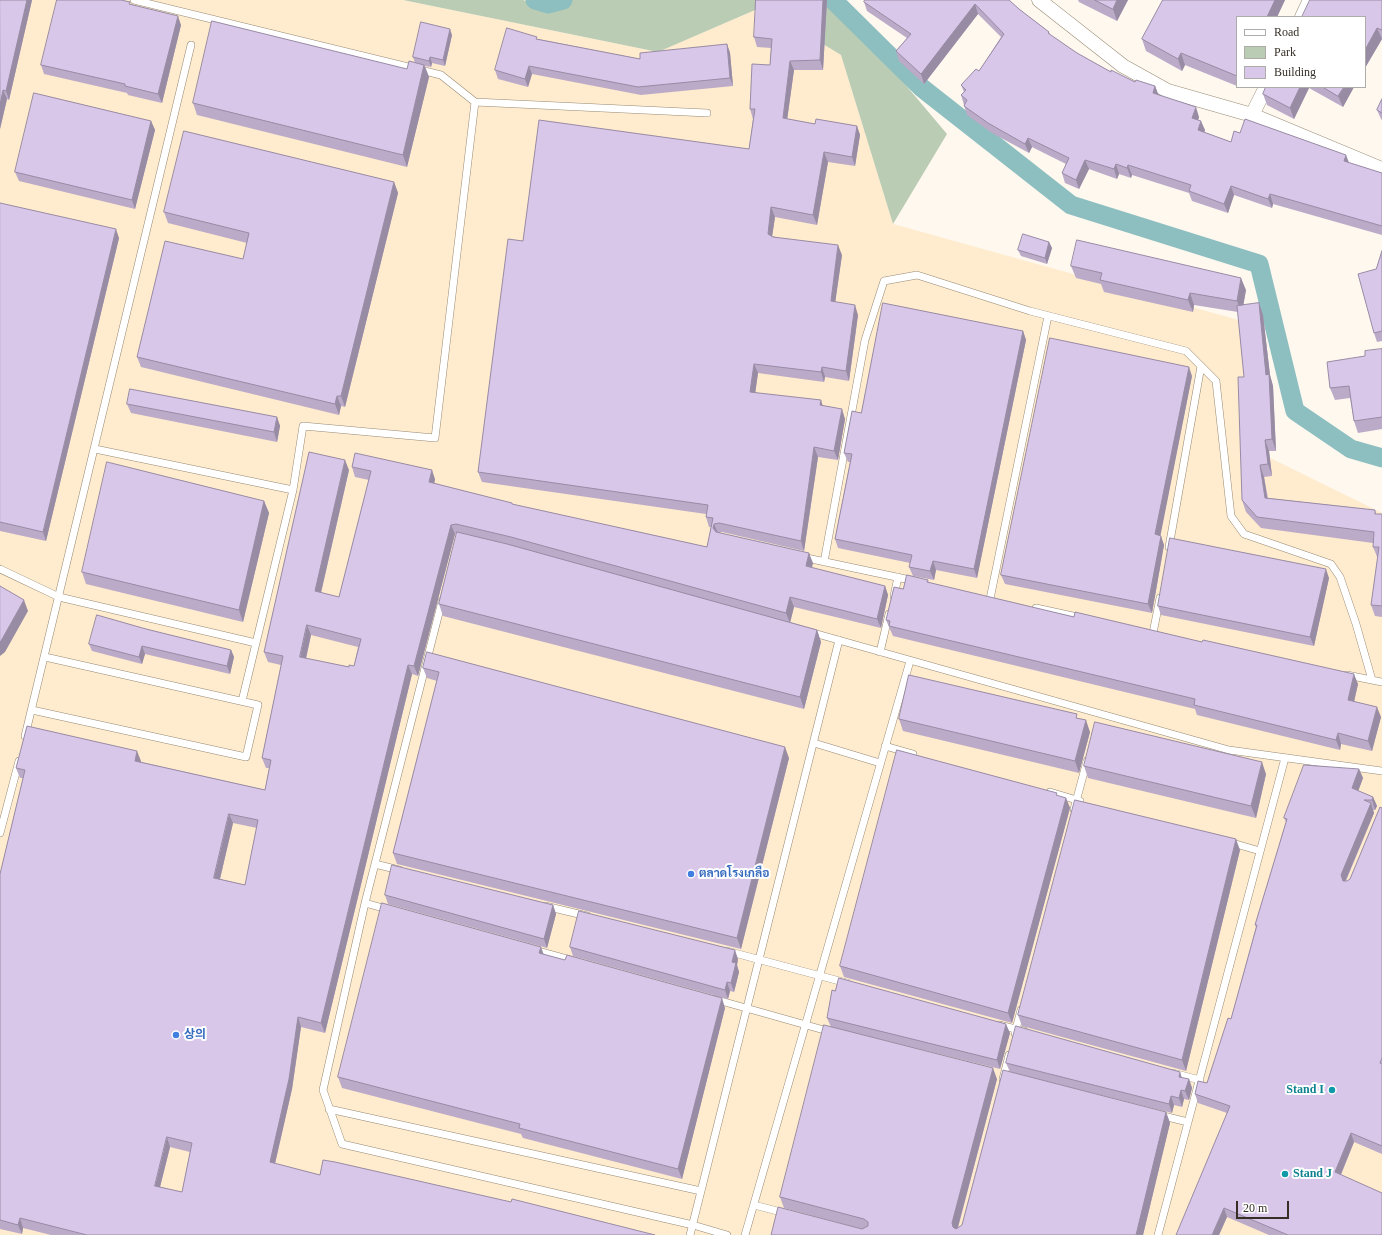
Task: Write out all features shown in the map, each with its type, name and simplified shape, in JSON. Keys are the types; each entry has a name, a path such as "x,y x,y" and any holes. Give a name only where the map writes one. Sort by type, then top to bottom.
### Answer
{"street":[{"path":"1039,0 1123,66 1168,91 1252,115 1382,169"},
{"path":"1302,16 1310,0"},
{"path":"1252,115 1266,88"}],"lane":[{"path":"134,0 441,75 476,102 707,113"},
{"path":"24,740 191,45"},
{"path":"242,701 294,490 303,426 434,438 476,102"},
{"path":"824,562 865,340 884,281 917,275 1048,316 1186,351 1216,381 1232,516 1244,534 1331,564 1340,577 1356,624 1372,680"},
{"path":"982,597 993,599 1048,316"},
{"path":"1167,555 1202,366"},
{"path":"95,448 294,490"},
{"path":"795,555 921,582"},
{"path":"0,569 59,597 256,643"},
{"path":"880,652 898,577"},
{"path":"1161,635 1150,633 1162,586"},
{"path":"445,591 365,904 323,1090 342,1144 693,1225 723,1235"},
{"path":"1026,606 1086,619"},
{"path":"801,630 880,652 1099,718 1229,750 1382,771"},
{"path":"690,1235 839,640"},
{"path":"32,710 246,757 258,705 45,657"},
{"path":"745,1235 818,975 910,661"},
{"path":"1341,673 1382,682"},
{"path":"814,743 880,763"},
{"path":"885,746 924,757"},
{"path":"1073,815 1090,750"},
{"path":"0,832 20,756"},
{"path":"1158,1235 1285,758"},
{"path":"1038,789 1084,802"},
{"path":"1222,840 1260,851"},
{"path":"375,864 406,872"},
{"path":"365,904 396,912"},
{"path":"537,904 598,919"},
{"path":"526,948 579,962"},
{"path":"721,950 856,985"},
{"path":"709,998 835,1033"},
{"path":"1002,1081 1024,999"},
{"path":"993,1023 1031,1033"},
{"path":"1169,1072 1200,1080"},
{"path":"996,1075 1002,1081"},
{"path":"1002,1081 1011,1079"},
{"path":"329,1109 701,1191"},
{"path":"1150,1113 1188,1122"},
{"path":"754,1205 792,1215"}],"shaded area":[{"name":"ตลาดโรงเกลือ","path":"0,0 403,0 658,52 762,7 841,55 893,224 1242,321 1264,455 1382,513 1382,1235 0,1235"}],"green space":[{"path":"403,0 523,0 549,8 571,0 834,0 947,134 893,224 841,55 762,7 658,52"}],"building":[{"path":"0,0 27,0 6,91 3,90 0,105"},
{"path":"57,0 121,0 130,2 129,4 178,16 158,94 125,86 125,84 41,65"},
{"path":"756,0 823,0 820,60 790,61 783,118 815,124 816,119 857,126 852,157 824,152 813,215 771,207 768,234 773,237 838,245 831,301 855,305 846,371 822,367 821,372 754,364 750,392 821,400 820,405 842,409 834,451 814,447 801,541 719,523 714,524 713,528 716,532 809,553 806,566 885,586 877,619 790,597 786,613 511,537 456,524 451,525 414,666 408,665 321,1023 298,1017 289,1079 270,1162 320,1175 323,1160 335,1162 511,1202 512,1199 655,1235 87,1235 20,1218 18,1225 0,1220 0,874 25,770 16,768 27,726 137,751 135,761 265,790 271,760 262,758 283,656 264,652 309,452 345,460 315,591 339,597 371,471 352,467 355,453 432,470 429,482 512,504 707,547 713,518 706,517 708,505 478,472 508,239 523,241 539,120 749,149 755,109 750,109 752,64 770,65 772,39 754,37","holes":["307,625 361,639 354,666 349,665 349,667 300,657","229,814 258,820 245,885 214,878","167,1137 192,1143 182,1192 155,1186"]},
{"path":"865,0 1009,0 1049,32 1048,33 1077,53 1111,72 1111,70 1135,82 1136,80 1155,86 1153,93 1196,107 1192,118 1201,121 1198,130 1231,142 1234,131 1240,133 1245,119 1346,155 1344,161 1382,173 1382,226 1270,194 1268,199 1231,186 1224,204 1189,191 1191,185 1128,165 1127,168 1116,164 1114,169 1085,160 1076,180 1062,173 1069,158 1028,138 1025,144 988,123 964,106 967,100 961,95 966,90 961,85 976,69 979,71 1004,34 975,4 921,74 896,51 911,34 864,2"},
{"path":"1095,0 1117,0 1113,9"},
{"path":"1163,0 1275,0 1267,16 1236,16 1236,76 1181,53 1178,59 1142,39"},
{"path":"1310,0 1382,0 1382,30 1377,28 1366,48 1366,16 1302,16"},
{"path":"212,21 407,69 409,61 424,65 403,155 193,103"},
{"path":"421,22 450,29 443,60 430,57 429,61 413,57"},
{"path":"507,28 537,37 536,39 640,59 640,53 727,44 730,78 638,87 529,66 525,79 495,70"},
{"path":"1266,88 1300,88 1290,108 1263,94"},
{"path":"1325,88 1343,88 1338,96"},
{"path":"34,93 151,121 132,200 15,172"},
{"path":"1382,99 1382,113 1377,110"},
{"path":"184,131 394,182 341,396 337,396 335,404 137,357 165,241 243,259 249,233 164,212"},
{"path":"0,203 116,229 43,532 0,522"},
{"path":"1023,234 1049,242 1045,258 1018,250"},
{"path":"1077,240 1241,278 1237,301 1190,293 1188,300 1100,280 1102,273 1071,266"},
{"path":"1382,251 1382,331 1374,333 1358,274 1376,269"},
{"path":"883,303 1023,331 974,569 933,561 930,571 909,567 912,555 835,539 852,454 844,453 852,411 861,413"},
{"path":"1259,303 1266,375 1269,374 1272,439 1265,440 1268,464 1260,465 1265,498 1375,510 1375,514 1382,514 1382,606 1371,605 1379,547 1373,547 1374,532 1257,517 1242,500 1238,377 1244,377 1237,306"},
{"path":"1050,338 1189,367 1155,534 1161,536 1148,604 1001,575"},
{"path":"1382,349 1382,417 1354,421 1349,386 1330,388 1327,362 1365,356 1365,351"},
{"path":"130,389 277,417 274,432 127,404"},
{"path":"107,462 264,501 239,610 82,572"},
{"path":"457,532 507,544 817,630 800,697 439,604"},
{"path":"1170,538 1326,569 1310,637 1158,606"},
{"path":"907,575 928,580 927,582 1074,617 1075,612 1202,642 1203,640 1354,674 1348,700 1377,707 1368,741 1338,733 1336,740 1194,705 1195,699 889,626 890,621 886,620 894,587 903,589"},
{"path":"0,586 24,600 0,642"},
{"path":"97,615 231,650 227,666 142,646 139,657 89,644"},
{"path":"427,652 785,747 737,938 393,853 439,672 423,668"},
{"path":"909,675 1077,714 1076,718 1086,720 1075,761 899,719"},
{"path":"1095,722 1262,762 1251,806 1084,766"},
{"path":"897,750 1057,793 1056,795 1066,798 1008,1013 840,966"},
{"path":"1304,765 1359,769 1352,788 1373,797 1372,800 1364,800 1371,803 1341,875 1343,881 1350,879 1380,807 1382,808 1382,1058 1380,1063 1382,1064 1382,1146 1351,1133 1335,1172 1382,1193 1382,1235 1288,1235 1224,1208 1212,1235 1176,1235 1230,1106 1195,1094 1198,1081 1207,1083 1228,1018 1231,1019 1257,925 1255,925 1287,819 1284,818"},
{"path":"1075,800 1236,839 1182,1060 1018,1015"},
{"path":"392,865 553,905 544,939 385,895"},
{"path":"382,903 541,947 539,953 565,960 567,955 722,998 678,1169 519,1128 520,1124 338,1077"},
{"path":"579,911 735,950 732,962 736,963 731,983 727,982 725,990 570,947"},
{"path":"839,978 1006,1024 997,1060 827,1018 832,990 835,991"},
{"path":"824,1025 993,1068 952,1223 953,1227 956,1229 962,1225 1003,1070 1166,1112 1136,1235 771,1235 778,1207 862,1229 868,1226 868,1222 864,1219 780,1197"},
{"path":"1016,1026 1180,1072 1179,1077 1189,1079 1185,1091 1181,1090 1179,1098 1171,1096 1169,1104 1006,1063"}],"waterway":[{"path":"535,0 548,4 563,0"},
{"path":"833,0 922,88 1071,205 1259,264 1295,411 1351,449 1382,458"}],"place":[{"name":"ตลาดโรงเกลือ","path":"691,874"},
{"name":"상의","path":"176,1035"},
{"name":"Stand I","path":"1332,1090"},
{"name":"Stand J","path":"1285,1174"}]}
